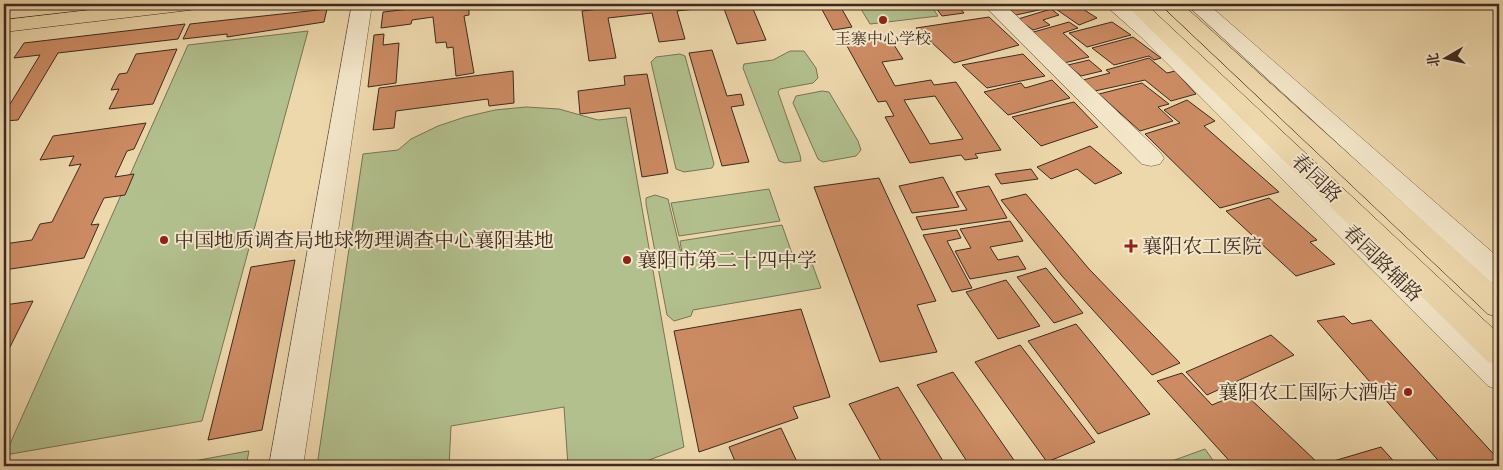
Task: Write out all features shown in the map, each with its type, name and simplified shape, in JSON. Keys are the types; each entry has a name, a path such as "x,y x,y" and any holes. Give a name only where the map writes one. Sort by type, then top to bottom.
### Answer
{"main road":[{"path":"4,8 44,4"},
{"path":"4,26 190,4"},
{"name":"春园路","path":"1135,4 1499,353"},
{"name":"春园路","path":"1170,4 1188,10 1499,306"}],"street":[{"path":"286,466 362,4"},
{"path":"993,4 1151,158"},
{"name":"春园路辅路","path":"1114,4 1177,62 1499,377"},
{"path":"1188,10 1499,274"},
{"path":"1177,62 1232,97"}],"green space":[{"path":"858,4 930,4 938,16 870,24"},
{"path":"308,31 202,421 5,455 188,45"},
{"path":"790,51 804,51 816,68 818,78 813,83 780,89 778,92 801,161 785,163 779,161 743,68 744,64 773,60"},
{"path":"680,54 685,56 714,164 712,168 684,172 676,169 651,62 656,57"},
{"path":"822,91 829,92 858,141 861,150 856,156 823,162 818,159 793,103 796,96"},
{"path":"526,107 559,109 598,120 626,117 684,447 633,466 568,466 564,407 451,426 449,466 317,466 363,154 398,150 411,139 438,126 465,117 495,110"},
{"path":"769,189 780,221 679,236 671,203"},
{"path":"655,195 668,199 684,266 680,241 782,225 794,259 810,258 821,288 693,310 691,316 674,321 667,315 646,204 646,198"},
{"path":"1205,449 1217,466 1158,466"},
{"path":"248,451 246,466 167,466"}],"building":[{"path":"469,4 469,15 464,16 474,73 456,76 453,47 447,48 446,42 436,43 433,17 412,20 411,24 381,28 383,12"},
{"path":"645,4 751,4 766,40 737,44 723,6 677,11 685,39 659,42 652,13 608,18 616,58 589,61 582,11"},
{"path":"819,4 839,4 852,27 833,30"},
{"path":"933,4 957,4 964,13 942,16"},
{"path":"1004,4 1043,4 1048,8 1016,15"},
{"path":"1075,4 1097,18 1079,25 1053,7"},
{"path":"327,9 324,22 227,37 227,34 183,39 190,24"},
{"path":"1051,9 1059,15 1043,20 1050,25 1033,30 1018,19"},
{"path":"989,17 1019,45 954,63 916,28"},
{"path":"1069,22 1078,28 1063,33 1089,57 1064,63 1030,33"},
{"path":"1112,22 1131,35 1087,47 1069,33"},
{"path":"185,24 178,39 58,53 18,120 4,121 4,114 40,55 14,58 24,43"},
{"path":"384,34 383,45 399,43 396,83 368,87 374,35"},
{"path":"867,34 869,37 887,34 903,59 882,62 895,86 931,80 934,85 956,82 1001,150 975,154 978,158 965,160 961,155 910,163 885,117 894,116 886,101 878,102 842,37","holes":["935,96 963,139 930,144 904,100"]},
{"path":"1133,37 1161,58 1154,60 1149,56 1114,65 1092,48"},
{"path":"177,49 153,104 109,109 119,89 111,90 119,74 127,73 136,54"},
{"path":"712,50 727,96 741,94 744,105 731,107 749,162 722,166 689,53"},
{"path":"1023,54 1045,76 987,88 962,65"},
{"path":"1149,58 1167,73 1175,71 1196,94 1171,101 1145,80 1095,91 1083,80 1110,73 1106,70"},
{"path":"1089,60 1102,71 1081,76 1068,65"},
{"path":"513,71 514,103 489,106 488,99 396,111 394,128 373,130 379,88"},
{"path":"647,74 668,173 642,177 630,108 580,114 578,91 625,85 624,76"},
{"path":"1052,80 1070,98 1008,115 984,92 1021,83 1025,88"},
{"path":"1142,83 1169,104 1158,107 1173,121 1140,131 1099,94"},
{"path":"1187,100 1215,121 1204,126 1279,192 1220,208 1145,134 1180,123 1164,110"},
{"path":"1074,102 1098,127 1041,146 1012,117"},
{"path":"146,123 134,149 127,151 115,177 134,174 125,195 104,198 91,225 99,224 84,258 4,270 4,244 32,240 40,224 52,222 81,164 69,166 74,156 40,160 53,136"},
{"path":"1090,146 1122,173 1095,184 1077,169 1051,179 1037,167"},
{"path":"1031,169 1038,179 1001,184 995,174"},
{"path":"943,177 959,207 912,213 899,186"},
{"path":"879,178 936,301 917,305 937,352 880,362 814,187"},
{"path":"989,186 1007,218 922,230 916,217 967,210 956,192"},
{"path":"1026,194 1089,269 1180,363 1152,375 1062,276 1001,200"},
{"path":"1269,198 1317,240 1310,242 1335,264 1296,276 1226,211"},
{"path":"1010,221 1023,241 990,247 998,260 1018,256 1026,269 970,279 955,251 971,248 960,229"},
{"path":"957,230 961,238 947,241 972,288 952,292 923,235"},
{"path":"295,260 262,430 208,440 251,267"},
{"path":"1046,268 1083,313 1054,323 1017,277"},
{"path":"1006,280 1040,326 998,339 966,292"},
{"path":"33,301 4,359 4,305"},
{"path":"801,309 830,397 793,407 798,418 699,452 674,331"},
{"name":"襄阳农工国际大酒店","path":"1344,316 1352,324 1371,320 1499,460 1499,466 1443,466 1317,321"},
{"path":"1076,324 1150,414 1098,434 1028,341"},
{"path":"1271,335 1294,355 1207,395 1186,372"},
{"path":"1020,345 1095,442 1047,462 975,362"},
{"path":"953,372 1018,466 970,466 917,385"},
{"path":"1182,373 1212,405 1243,392 1320,465 1381,447 1398,466 1234,466 1157,381"},
{"path":"898,387 946,466 884,466 849,404"},
{"path":"781,428 799,466 737,466 729,447"}],"place":[{"name":"王寨中心学校","path":"883,20"},
{"name":"中国地质调查局地球物理调查中心襄阳基地","path":"164,240"},
{"name":"襄阳农工医院","path":"1131,246"},
{"name":"襄阳市第二十四中学","path":"627,260"},
{"name":"襄阳农工国际大酒店","path":"1408,392"}]}
